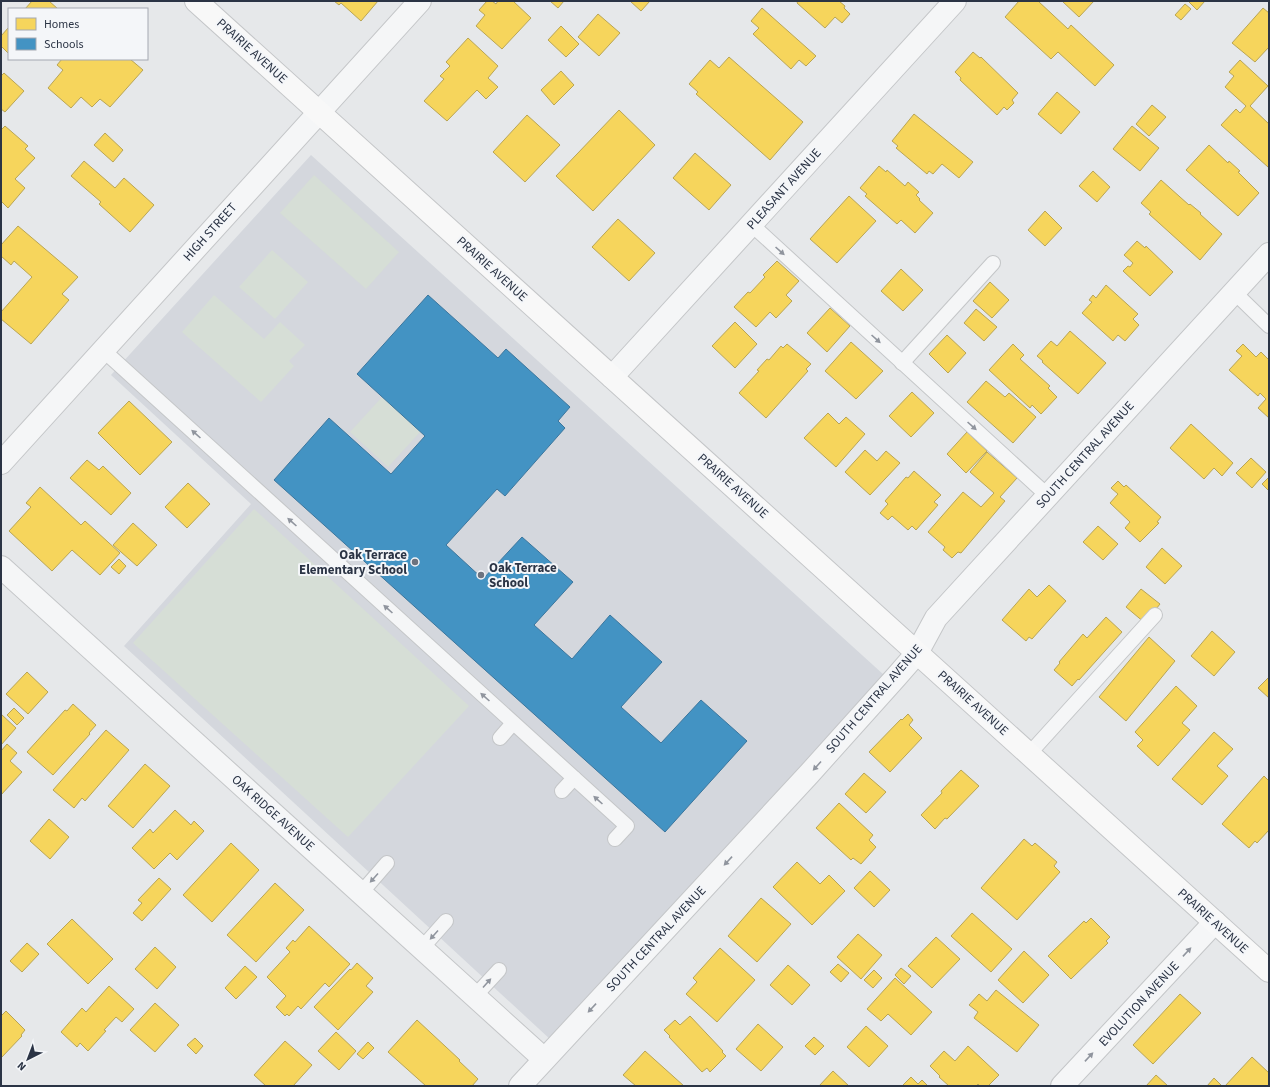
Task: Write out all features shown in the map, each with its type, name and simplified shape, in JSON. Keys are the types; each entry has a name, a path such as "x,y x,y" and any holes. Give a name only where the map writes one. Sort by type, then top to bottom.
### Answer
{"main road":[{"name":"PRAIRIE AVENUE","path":"196,1 1269,971"}],"street":[{"name":"HIGH STREET","path":"1,463 420,1"},
{"name":"PLEASANT AVENUE","path":"612,377 955,1"},
{"name":"SOUTH CENTRAL AVENUE","path":"520,1086 809,774 917,653 936,618 1269,254"},
{"name":"OAK RIDGE AVENUE","path":"1,567 544,1059"},
{"name":"EVOLUTION AVENUE","path":"1062,1086 1214,922"}],"lane":[{"path":"751,224 1048,496"},
{"path":"902,363 994,263"},
{"path":"1234,292 1269,326"},
{"path":"103,350 627,826 615,839"},
{"path":"1029,754 1155,615"},
{"path":"500,738 514,723"},
{"path":"562,791 574,778"},
{"path":"361,893 387,863"},
{"path":"422,948 446,921"},
{"path":"475,996 499,970"}],"shaded area":[{"name":"Oak Terrace School","path":"311,155 884,675 551,1040 124,646 251,504 111,375"},
{"path":"314,175 399,252 366,289 280,213"},
{"path":"272,250 308,282 275,319 239,287"},
{"path":"214,295 264,339 280,322 305,345 289,361 294,366 261,402 182,332"},
{"path":"383,396 422,430 388,467 350,432"},
{"path":"254,509 469,706 348,837 133,643"}],"building: Homes":[{"path":"32,1 49,1 57,8 26,8"},
{"path":"334,1 378,1 361,21 341,3 339,5"},
{"path":"487,1 492,1 496,4 498,1 513,1 531,18 502,49 476,26 485,15 479,10"},
{"path":"550,1 564,1 558,8"},
{"path":"630,1 650,1 641,11"},
{"path":"798,1 839,1 845,6 844,8 850,14 842,23 835,17 825,28 797,3"},
{"path":"1019,1 1038,1 1068,29 1071,25 1114,65 1095,86 1058,52 1051,59 1005,17"},
{"path":"1062,1 1094,1 1079,17"},
{"path":"1188,1 1205,1 1197,10"},
{"path":"1185,4 1191,9 1181,20 1175,15"},
{"path":"762,8 816,56 806,66 799,60 791,69 753,34 759,28 751,21"},
{"path":"1263,8 1269,13 1269,47 1255,62 1232,43"},
{"path":"598,14 620,33 599,56 578,37"},
{"path":"561,26 579,44 566,57 548,40"},
{"path":"8,28 8,53 1,46 1,36"},
{"path":"468,38 498,66 488,78 498,87 486,99 477,90 447,121 424,101 444,79 440,76 450,66 446,62"},
{"path":"973,52 980,58 981,57 1018,93 1012,100 1014,103 1007,110 1004,107 997,115 960,80 961,78 955,72"},
{"path":"729,57 803,122 770,160 696,94 698,92 689,84 710,60 719,68"},
{"path":"61,60 131,60 143,70 110,107 100,99 92,107 81,97 71,108 48,88 63,70 57,65"},
{"path":"1240,60 1268,86 1250,106 1269,124 1268,167 1221,125 1236,109 1240,113 1246,106 1225,87 1234,76 1229,72"},
{"path":"561,71 574,85 554,105 541,90"},
{"path":"4,73 24,91 5,112 1,109 1,76"},
{"path":"1057,92 1080,112 1061,134 1038,114"},
{"path":"1152,105 1166,117 1149,136 1136,124"},
{"path":"619,110 655,145 593,211 556,176"},
{"path":"914,114 973,162 959,178 942,164 933,174 929,171 927,174 896,148 898,146 892,141"},
{"path":"527,115 560,145 525,182 493,152"},
{"path":"5,126 28,146 25,149 35,158 15,179 25,188 8,208 1,201 1,130"},
{"path":"1132,126 1159,148 1140,171 1113,149"},
{"path":"105,133 123,150 113,162 94,145"},
{"path":"1209,145 1228,163 1229,161 1240,171 1238,172 1259,193 1238,216 1186,170"},
{"path":"695,153 731,185 709,210 673,178"},
{"path":"84,161 115,188 124,178 154,205 130,232 99,204 101,202 71,176"},
{"path":"879,166 886,172 887,170 905,186 908,182 919,192 916,195 920,199 919,200 933,213 915,233 901,220 897,224 865,196 867,194 860,188"},
{"path":"1093,171 1110,187 1097,202 1079,186"},
{"path":"1161,180 1189,205 1190,204 1201,213 1200,214 1222,234 1200,260 1149,214 1151,212 1141,203"},
{"path":"849,196 876,221 837,263 810,239"},
{"path":"1045,211 1062,228 1045,246 1028,230"},
{"path":"618,219 655,253 629,281 592,247"},
{"path":"18,226 78,277 62,294 69,300 31,344 1,319 1,312 32,277 14,261 11,265 1,256 1,245"},
{"path":"1137,241 1145,248 1146,246 1173,272 1150,296 1123,271 1128,266 1130,267 1133,263 1124,255"},
{"path":"777,261 799,281 786,295 792,301 776,318 770,312 756,327 734,307 765,277 763,275"},
{"path":"901,269 923,290 903,311 881,291"},
{"path":"990,282 1009,300 992,318 973,301"},
{"path":"1106,285 1138,314 1133,319 1139,325 1125,341 1118,335 1113,341 1082,313 1092,302 1089,300 1093,295 1096,298"},
{"path":"830,308 850,326 827,352 807,333"},
{"path":"976,309 997,327 984,341 964,323"},
{"path":"735,322 757,344 735,368 712,346"},
{"path":"1070,331 1106,363 1078,394 1037,356 1051,341 1057,346"},
{"path":"947,335 966,353 948,373 929,354"},
{"path":"851,342 883,371 856,399 825,371"},
{"path":"787,344 811,364 806,369 808,371 766,418 739,393 759,371 757,370 767,359 769,360 781,346 783,348"},
{"path":"1013,344 1024,355 1020,359 1050,386 1048,388 1057,397 1041,414 1032,405 1030,408 989,370"},
{"path":"1243,344 1256,357 1261,352 1269,360 1269,418 1258,408 1266,399 1260,393 1258,396 1229,370 1242,356 1236,351"},
{"path":"986,381 1005,397 1009,393 1036,417 1013,443 967,402"},
{"path":"912,392 934,413 911,437 889,416"},
{"path":"129,401 172,442 140,475 98,433"},
{"path":"828,413 839,424 846,417 865,434 836,467 804,438"},
{"path":"1191,424 1233,463 1222,476 1214,468 1204,479 1170,448"},
{"path":"967,432 987,451 966,473 947,454"},
{"path":"865,450 877,461 886,451 900,463 870,495 845,472"},
{"path":"987,452 1017,478 1000,497 1005,501 961,553 958,552 952,558 943,550 945,547 928,532 963,492 981,507 994,493 970,472"},
{"path":"1251,458 1266,472 1252,488 1236,473"},
{"path":"87,460 99,470 103,466 131,493 111,515 70,478"},
{"path":"914,471 941,495 934,502 938,505 916,530 912,526 908,530 892,516 888,520 880,513 888,504 885,501 906,477 908,478"},
{"path":"1269,477 1269,491 1262,484"},
{"path":"1118,481 1124,487 1126,485 1161,517 1157,522 1159,523 1140,542 1125,528 1130,522 1110,503 1118,494 1111,488"},
{"path":"188,483 210,504 187,528 165,507"},
{"path":"40,487 81,525 85,521 120,553 100,575 72,550 52,571 9,531 31,507 26,503"},
{"path":"133,523 157,545 137,566 113,545"},
{"path":"1098,526 1118,544 1103,560 1083,542"},
{"path":"1162,548 1182,566 1165,584 1146,567"},
{"path":"119,559 126,566 119,574 111,567"},
{"path":"1049,585 1066,601 1032,639 1029,637 1026,641 1002,620 1029,589 1037,597"},
{"path":"1141,589 1160,604 1145,623 1126,607"},
{"path":"1106,617 1122,632 1072,686 1054,670 1083,634 1087,638"},
{"path":"1212,631 1235,652 1214,676 1191,656"},
{"path":"1149,637 1175,661 1126,721 1099,697"},
{"path":"27,672 48,692 28,714 6,694"},
{"path":"1269,677 1269,698 1258,688"},
{"path":"1176,686 1197,706 1182,723 1190,730 1158,766 1137,746 1143,740 1135,732"},
{"path":"73,704 96,725 89,733 90,734 53,775 27,752 65,710 67,711"},
{"path":"14,708 24,718 17,725 7,715"},
{"path":"1,714 16,728 1,745"},
{"path":"908,714 913,720 909,725 922,738 890,772 869,752 901,719 902,720"},
{"path":"106,730 129,750 85,801 82,798 74,808 53,790"},
{"path":"1214,732 1233,749 1217,766 1228,776 1202,805 1172,779"},
{"path":"7,744 17,753 10,761 22,772 1,795 1,751"},
{"path":"145,764 170,786 133,828 108,806"},
{"path":"961,770 979,786 947,819 945,818 935,829 921,815"},
{"path":"864,773 886,792 866,813 845,794"},
{"path":"1264,776 1269,781 1269,830 1257,843 1255,841 1249,848 1222,824"},
{"path":"839,803 873,835 869,840 876,847 861,864 853,858 851,860 816,828"},
{"path":"175,810 191,825 194,821 204,831 177,860 170,853 154,869 132,848 150,829 153,833"},
{"path":"49,819 69,837 50,859 30,841"},
{"path":"1024,839 1032,846 1035,843 1057,862 1054,866 1060,872 1017,920 981,888"},
{"path":"231,843 259,870 212,922 183,895"},
{"path":"797,862 820,884 829,875 845,891 812,925 773,887"},
{"path":"870,871 890,890 874,907 854,888"},
{"path":"159,878 171,889 142,921 133,913 142,903 138,900"},
{"path":"275,883 304,910 256,962 227,935"},
{"path":"761,898 791,924 757,962 728,936"},
{"path":"972,913 1012,949 991,972 951,936"},
{"path":"1091,918 1110,937 1106,941 1108,943 1071,979 1048,956 1084,921 1086,923"},
{"path":"72,919 113,959 88,984 47,944"},
{"path":"309,926 350,964 329,987 325,983 301,1009 298,1006 289,1016 287,1014 285,1016 276,1007 286,996 267,977 290,952 286,948 293,940 295,942"},
{"path":"858,934 882,955 861,979 837,957"},
{"path":"936,937 960,959 932,988 908,966"},
{"path":"27,943 39,954 22,972 10,961"},
{"path":"155,947 176,967 157,989 135,969"},
{"path":"720,948 755,980 717,1022 686,994 697,982 693,978"},
{"path":"1024,951 1049,975 1023,1003 998,980"},
{"path":"357,963 373,978 366,986 373,992 338,1030 314,1007"},
{"path":"838,964 849,973 841,982 830,972"},
{"path":"788,965 810,985 792,1005 770,985"},
{"path":"245,966 257,977 236,999 225,988"},
{"path":"901,968 911,976 904,984 895,975"},
{"path":"874,970 882,978 873,988 864,980"},
{"path":"895,978 932,1012 911,1035 888,1014 881,1021 867,1009"},
{"path":"109,986 134,1009 122,1022 116,1017 88,1051 80,1043 77,1047 61,1032 82,1008 86,1012"},
{"path":"996,990 1039,1025 1017,1052 974,1018 978,1012 969,1005 979,994 987,1001"},
{"path":"1180,994 1201,1013 1153,1064 1133,1045"},
{"path":"155,1003 179,1025 155,1052 130,1030"},
{"path":"6,1011 25,1030 21,1035 22,1036 1,1058 1,1016"},
{"path":"690,1016 726,1056 710,1072 707,1068 702,1072 664,1030 675,1020 680,1025"},
{"path":"417,1020 478,1079 472,1086 426,1086 388,1052"},
{"path":"758,1024 783,1047 761,1071 736,1049"},
{"path":"866,1026 888,1046 869,1067 847,1047"},
{"path":"336,1032 356,1051 339,1070 318,1051"},
{"path":"814,1037 824,1046 815,1055 805,1046"},
{"path":"195,1038 203,1046 196,1054 187,1045"},
{"path":"285,1041 312,1065 293,1086 266,1086 254,1075"},
{"path":"368,1042 374,1048 363,1059 357,1054"},
{"path":"968,1046 999,1075 988,1086 980,1086 978,1084 976,1086 949,1086 930,1066 944,1051 955,1061"},
{"path":"645,1051 684,1086 636,1086 623,1075"},
{"path":"1252,1057 1269,1073 1269,1086 1225,1086"},
{"path":"833,1071 849,1086 819,1086"},
{"path":"1156,1075 1168,1086 1146,1086"},
{"path":"911,1077 918,1084 922,1080 928,1086 902,1086"},
{"path":"1214,1078 1222,1086 1207,1086"}],"building: Schools":[{"name":"Oak Terrace Elementary School","path":"428,295 498,358 506,349 570,407 558,421 565,428 505,496 497,489 446,545 483,579 522,537 573,582 534,625 572,659 610,615 662,662 621,707 661,743 701,700 747,741 665,832 274,480 329,418 391,474 425,436 357,374"}],"place":[{"name":"Oak Terrace Elementary School","path":"415,562"},
{"name":"Oak Terrace School","path":"481,575"}]}
